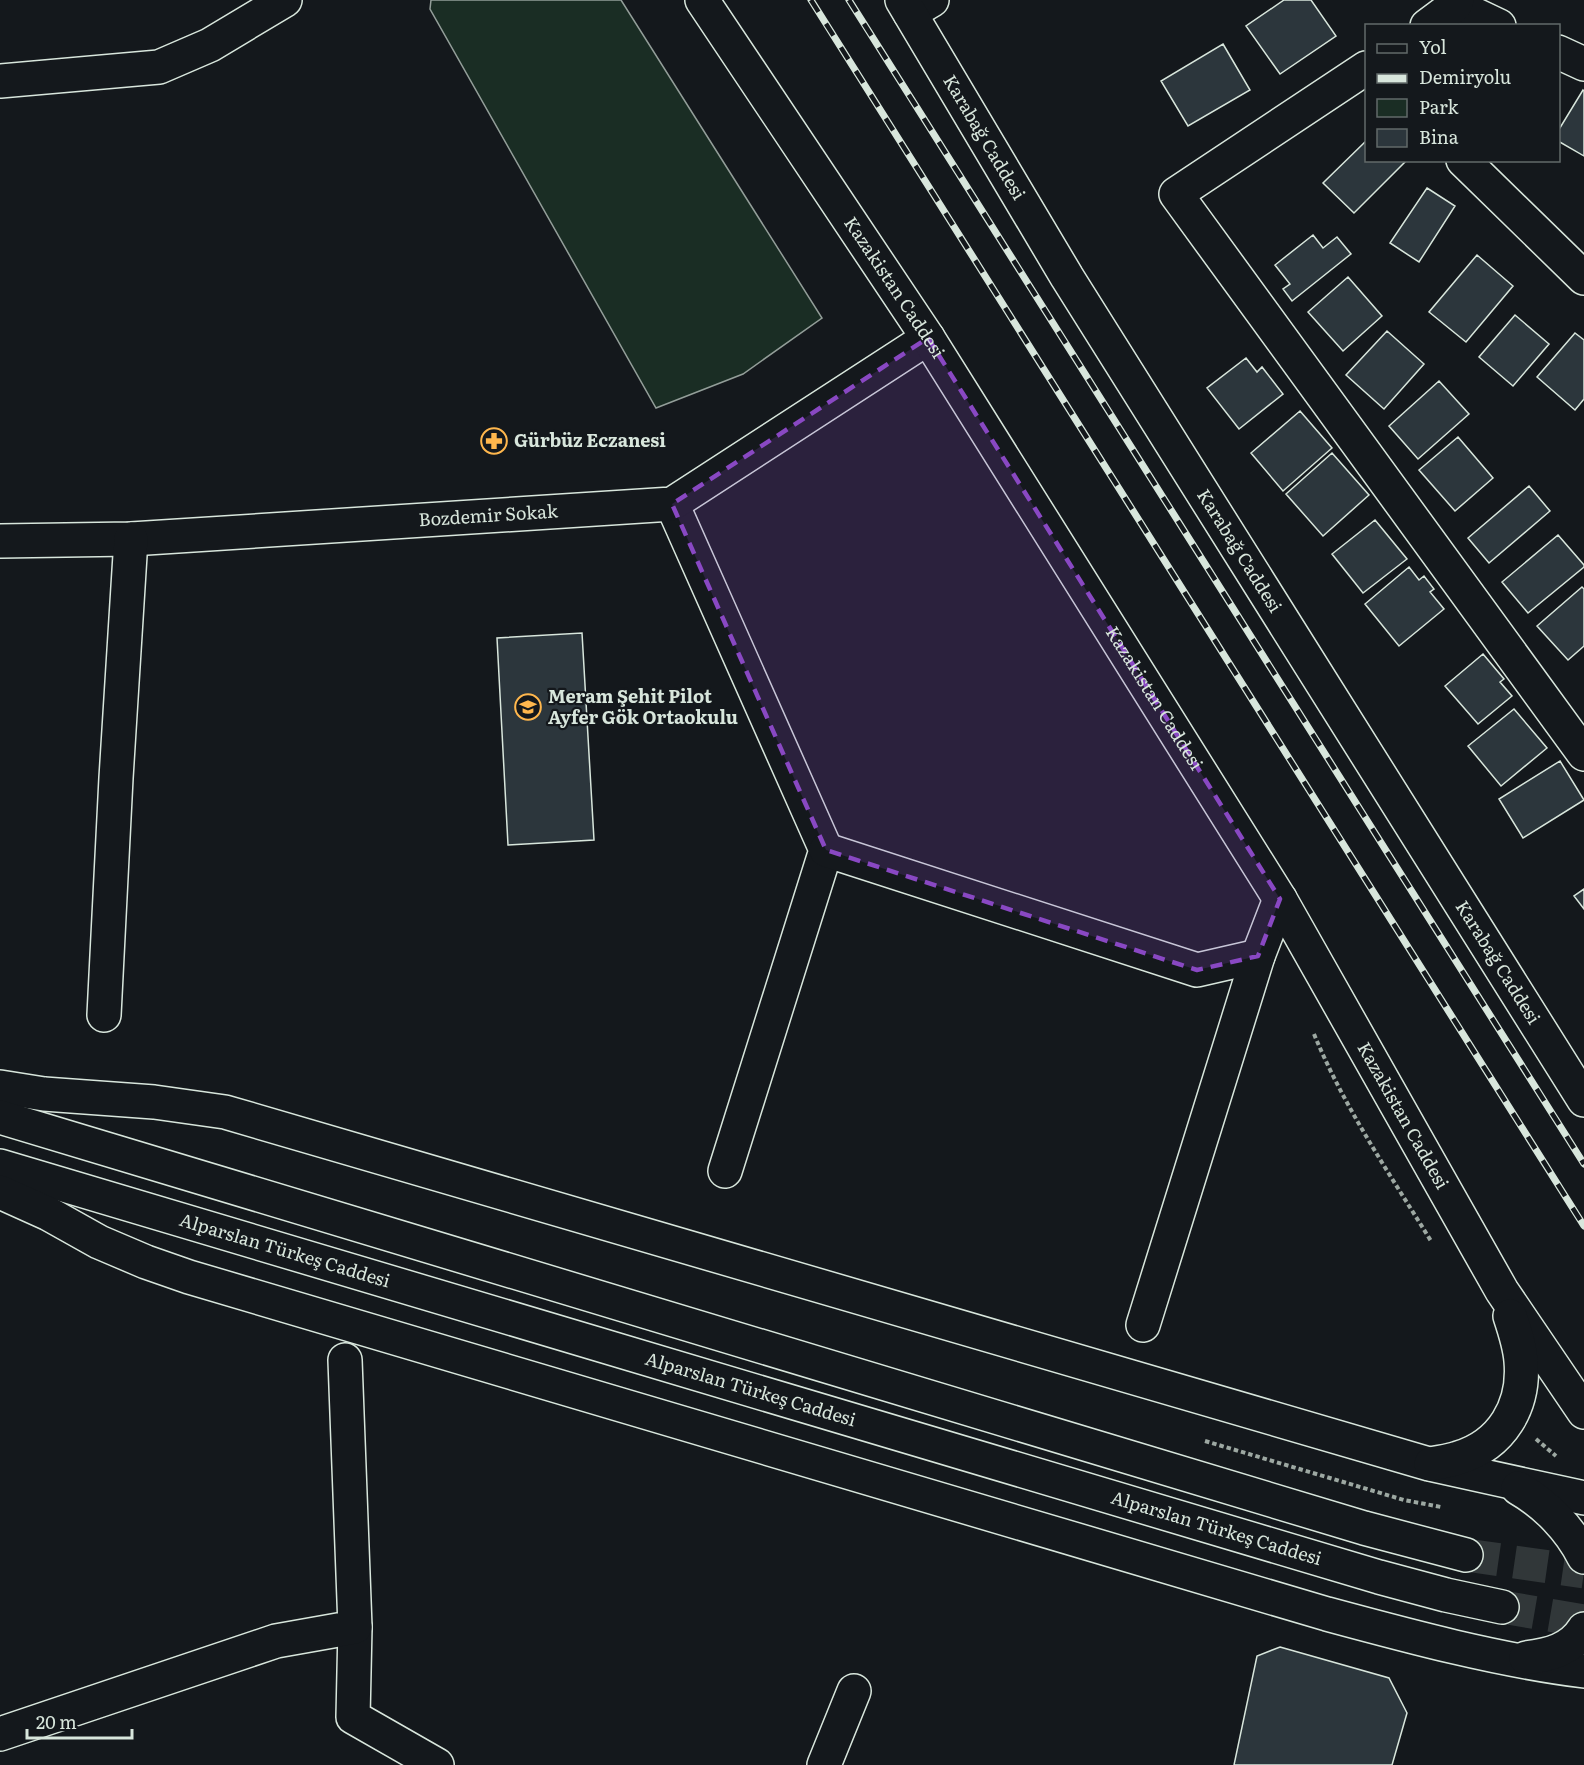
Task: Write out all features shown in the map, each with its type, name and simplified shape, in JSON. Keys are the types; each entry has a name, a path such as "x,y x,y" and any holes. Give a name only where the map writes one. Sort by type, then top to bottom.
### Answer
{"main road":[{"path":"0,81 159,67 210,45 285,0"},
{"name":"Kazakistan Caddesi","path":"702,0 928,338 1280,899 1502,1292 1584,1412"},
{"path":"1430,24 1456,3 1495,24"},
{"name":"Karabağ Caddesi","path":"915,4 1067,277 1584,1100"},
{"path":"1560,53 1584,64"},
{"path":"1365,69 1176,194 1584,754"},
{"path":"1465,162 1584,278"},
{"name":"Bozdemir Sokak","path":"0,541 131,539 672,504 928,338"},
{"path":"672,504 826,850 725,1171"},
{"path":"104,1015 131,539"},
{"path":"826,850 1197,970 1258,956"},
{"path":"1143,1325 1258,956 1280,899"},
{"path":"0,1087 44,1094 182,1105 241,1116 1429,1464 1584,1498"},
{"path":"0,1117 1364,1528 1466,1555"},
{"name":"Alparslan Türkeş Caddesi","path":"0,1166 1379,1577 1502,1607"},
{"path":"0,1192 49,1214 99,1242 189,1277 1327,1614 1443,1645 1584,1671"},
{"path":"1429,1464 1458,1458 1480,1449 1498,1435 1513,1413 1521,1387 1521,1361 1516,1334 1502,1292"},
{"path":"345,1360 355,1627 353,1717 437,1765"},
{"path":"1511,1483 1530,1495 1556,1518 1584,1557"},
{"path":"0,1734 276,1641 355,1627"},
{"path":"1512,1659 1543,1656 1563,1650 1578,1638 1584,1629"},
{"path":"824,1765 854,1691"}],"path":[{"path":"1311,1028 1334,1080 1436,1250"}],"highlighted area":[{"path":"928,338 1280,899 1258,956 1197,970 826,850 672,504"}],"green space":[{"path":"431,0 621,0 822,318 743,374 656,408 430,9"}],"building":[{"path":"1284,0 1311,0 1336,36 1280,74 1246,26"},
{"path":"1223,44 1250,90 1188,126 1161,81"},
{"path":"1583,90 1584,156 1560,142 1560,128"},
{"path":"1365,142 1365,162 1405,162 1354,213 1323,183"},
{"path":"1427,188 1455,206 1419,262 1390,243"},
{"path":"1313,235 1323,248 1337,237 1351,254 1292,301 1283,289 1290,284 1275,265"},
{"path":"1477,255 1513,286 1466,342 1429,312"},
{"path":"1348,277 1382,316 1343,351 1308,312"},
{"path":"1515,315 1549,344 1513,386 1479,357"},
{"path":"1387,331 1424,364 1384,409 1346,375"},
{"path":"1575,333 1584,340 1584,399 1575,410 1537,377"},
{"path":"1246,358 1257,372 1262,367 1283,394 1239,429 1207,388"},
{"path":"1439,381 1469,414 1418,459 1389,426"},
{"path":"1300,411 1332,448 1283,491 1251,453"},
{"path":"1458,437 1493,478 1455,511 1419,470"},
{"path":"1332,453 1369,495 1323,536 1286,494"},
{"path":"1529,486 1550,511 1489,563 1468,538"},
{"path":"1375,520 1407,559 1363,593 1332,554"},
{"path":"1558,535 1584,567 1528,613 1502,582"},
{"path":"1409,567 1419,580 1424,576 1434,589 1430,592 1444,609 1399,646 1365,604"},
{"path":"1582,587 1584,589 1584,646 1568,660 1537,626"},
{"path":"582,633 594,840 508,845 497,638"},
{"path":"1483,654 1504,679 1500,682 1512,696 1478,724 1445,686"},
{"path":"1514,709 1547,748 1501,786 1468,746"},
{"path":"1560,761 1584,800 1523,838 1499,799"},
{"path":"1584,889 1584,909 1574,896"},
{"path":"1280,1647 1389,1678 1407,1713 1392,1765 1234,1765 1257,1656"}],"tunnel":[{"path":"1466,1555 1584,1572"},
{"path":"1502,1607 1584,1621"}],"railway":[{"path":"811,0 1584,1226"},
{"path":"849,0 1584,1164"}],"place":[{"name":"Gürbüz Eczanesi","path":"494,441"},
{"name":"Meram Şehit Pilot Ayfer Gök Ortaokulu","path":"528,707"}]}
